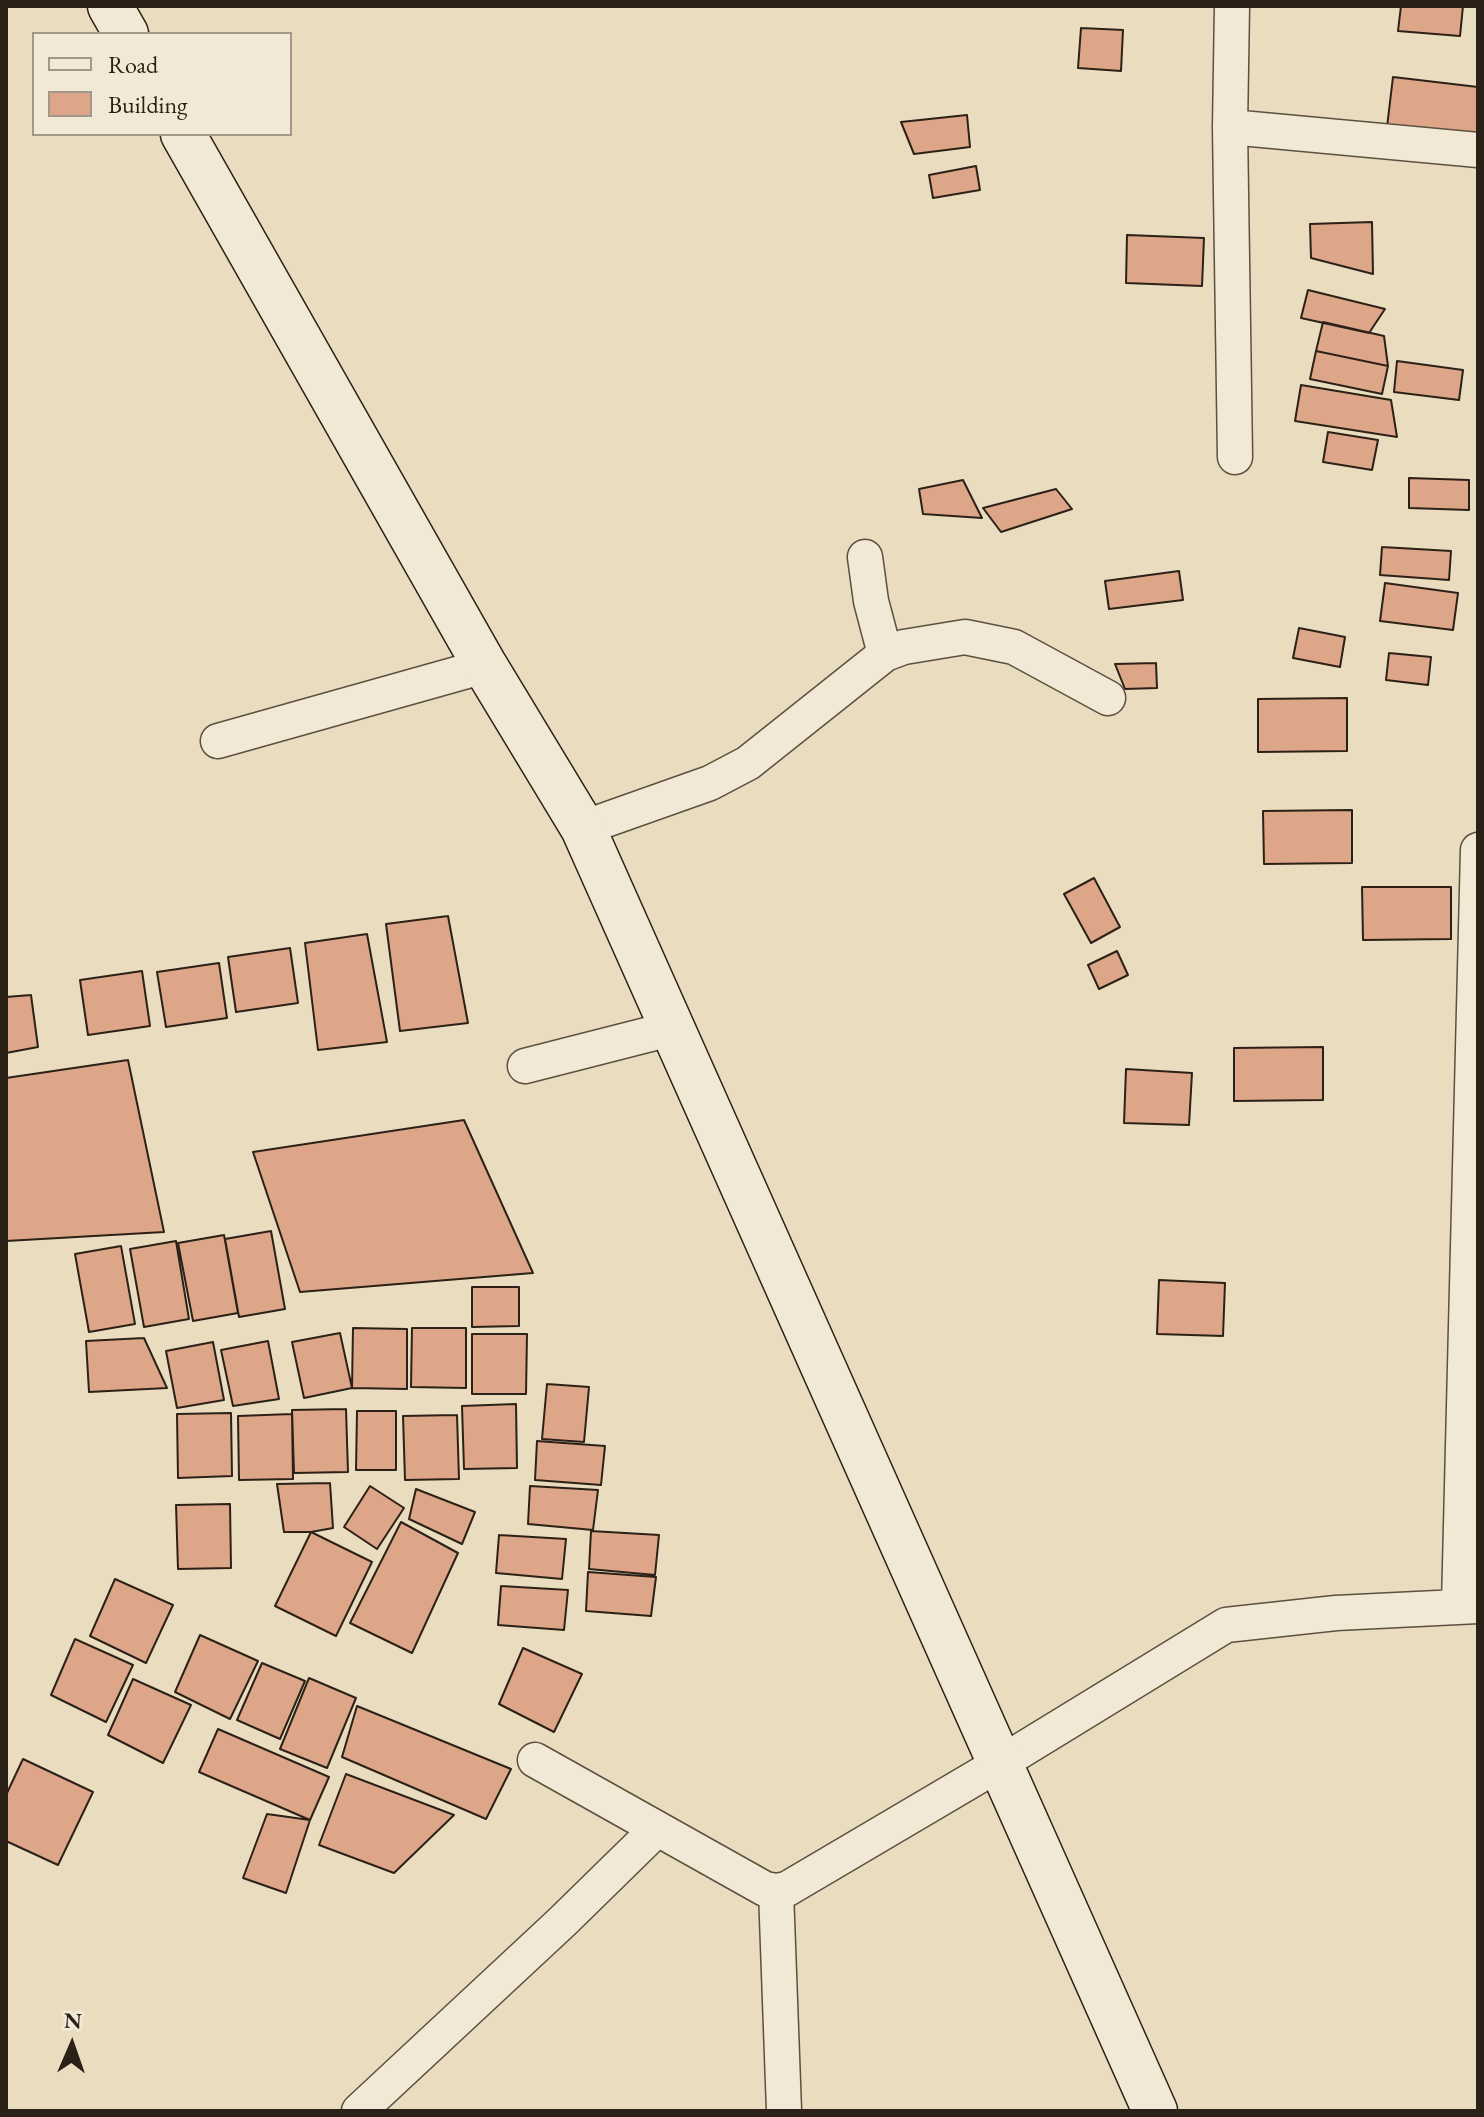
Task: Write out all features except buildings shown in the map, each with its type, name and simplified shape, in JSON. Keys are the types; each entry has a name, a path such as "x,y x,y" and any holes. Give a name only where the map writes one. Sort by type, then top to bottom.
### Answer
{"main road":[{"path":"110,6 125,32"},
{"path":"184,136 485,666 583,828 1155,2111"}],"street":[{"path":"1232,6 1230,127 1235,457"},
{"path":"1230,127 1478,150"},
{"path":"865,557 871,601 885,654"},
{"path":"583,828 710,783 748,763 885,654 904,647 965,637 1014,647 1108,698"},
{"path":"218,741 485,666"},
{"path":"535,1760 765,1889 776,1891 787,1889 999,1764 1226,1625 1336,1613 1468,1605 1478,850"},
{"path":"525,1066 670,1029"},
{"path":"359,2111 551,1933 657,1829"},
{"path":"776,1891 784,2111"}]}
